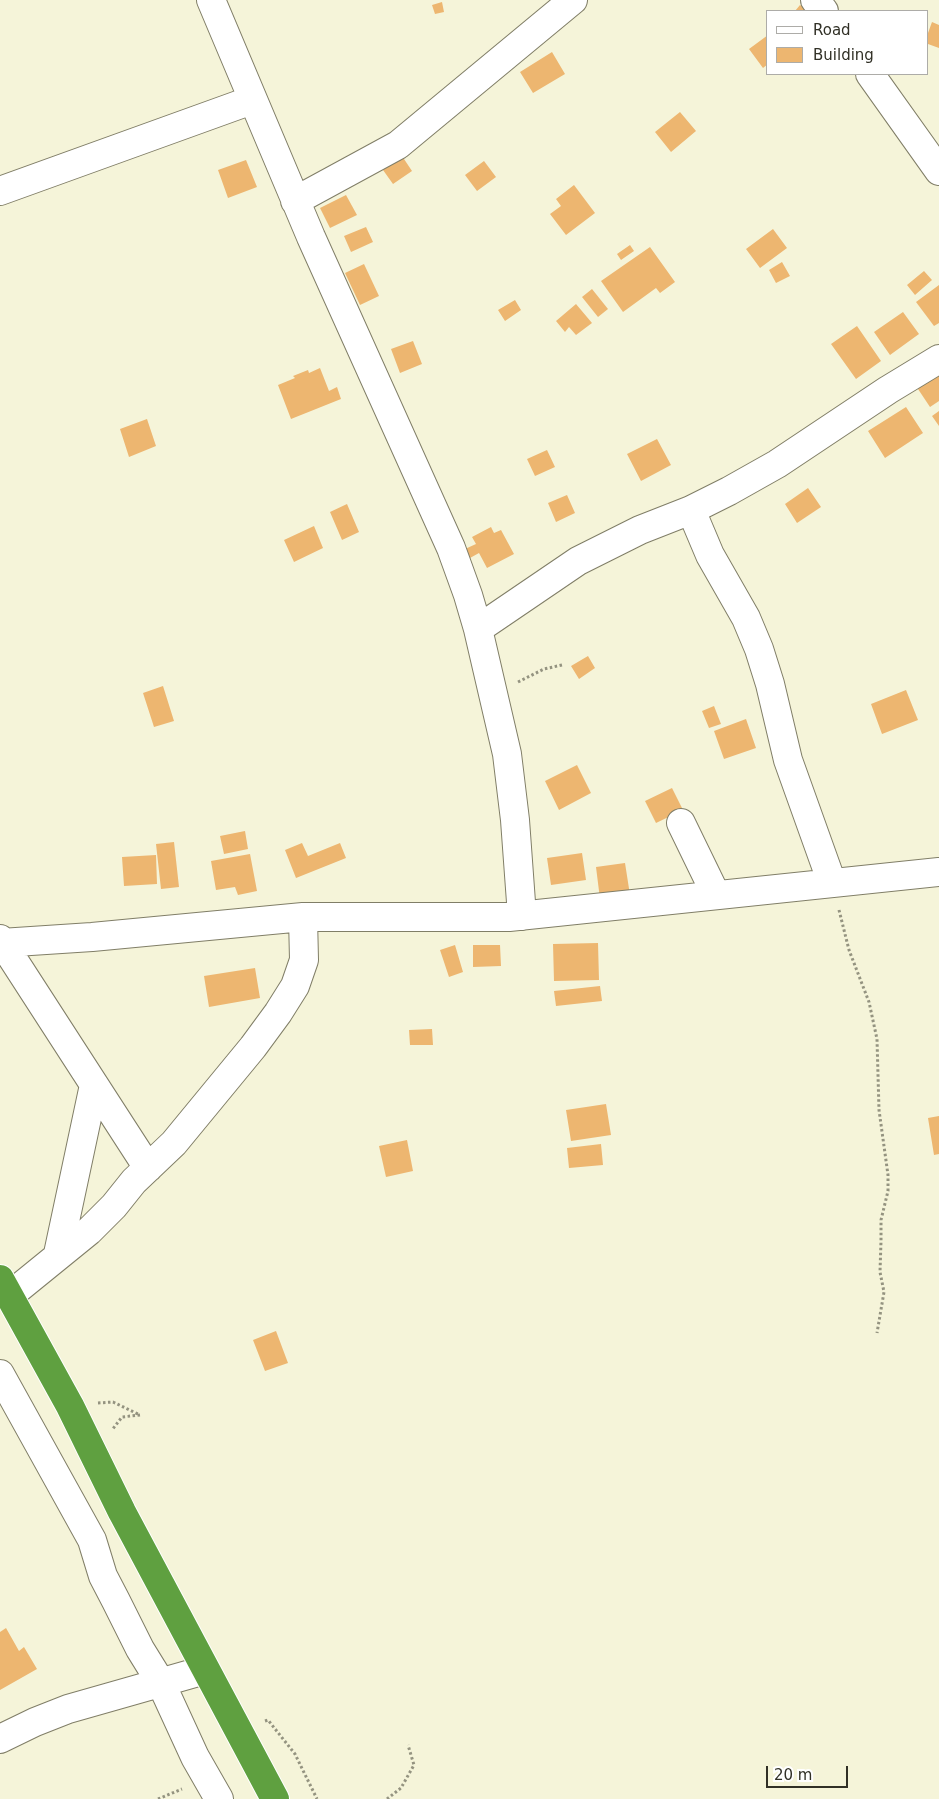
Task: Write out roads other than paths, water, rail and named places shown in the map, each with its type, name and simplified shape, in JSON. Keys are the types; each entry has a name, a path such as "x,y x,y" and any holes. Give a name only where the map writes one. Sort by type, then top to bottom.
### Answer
{"highway":[{"path":"5,1287 70,1406 122,1512 275,1799"}],"street":[{"path":"210,0 295,201 451,548 478,629 506,754 515,820 522,916"},
{"path":"295,201 398,145 573,0"},
{"path":"815,0 823,10"},
{"path":"871,75 939,171"},
{"path":"0,191 252,100"},
{"path":"478,629 578,561 640,530 691,510 778,464 888,390 939,359"},
{"path":"691,510 710,555 746,618 759,649 770,684 788,760 832,883"},
{"path":"681,823 716,895"},
{"path":"148,1168 1,942 92,937 303,917 509,917 939,872"},
{"path":"5,1287 58,1254 88,1231 174,1143 253,1046 278,1013 295,986 304,960 303,917"},
{"path":"58,1254 94,1085"},
{"path":"0,1374 92,1540 103,1576 140,1649 161,1683 195,1757 219,1799"},
{"path":"0,1739 34,1722 68,1709 205,1670"}]}
